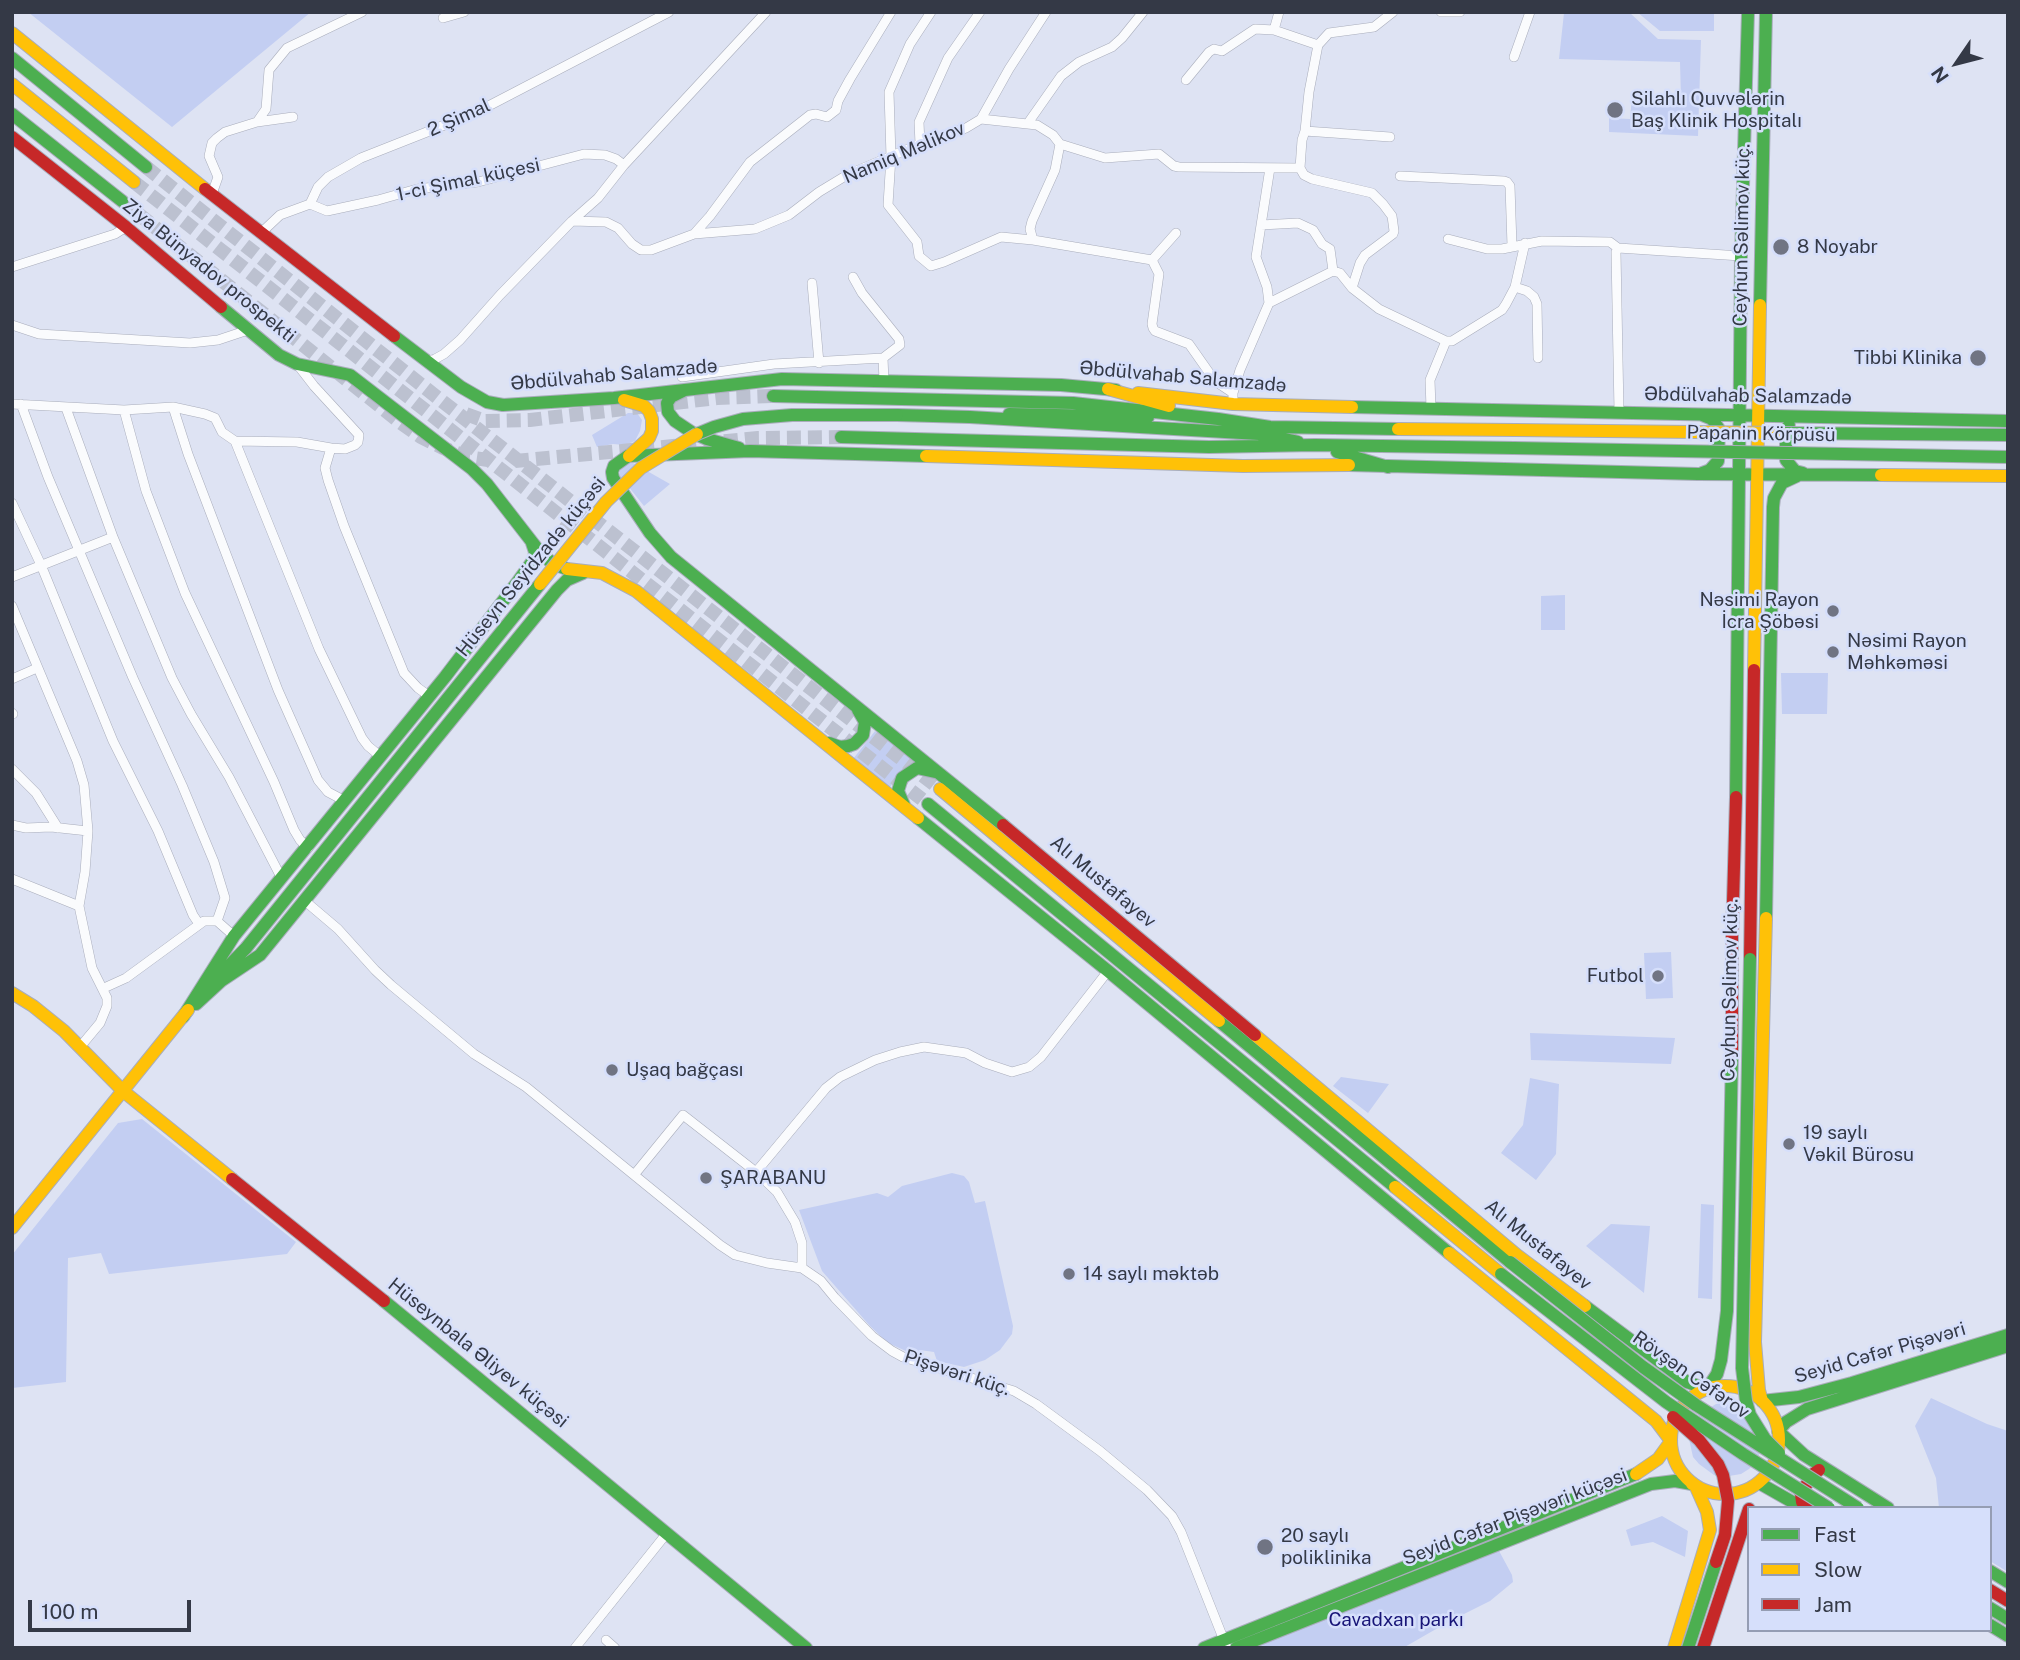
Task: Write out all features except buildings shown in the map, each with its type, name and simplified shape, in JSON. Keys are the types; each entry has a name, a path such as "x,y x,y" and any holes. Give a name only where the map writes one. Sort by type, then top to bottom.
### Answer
{"main road":[{"name":"Ceyhun Səlimov küç.","path":"1707,1389 1717,1374 1721,1360 1727,1311 1741,256 1748,12"},
{"name":"Ceyhun Səlimov küç.","path":"1766,12 1743,1384 1750,1415 1765,1439 1812,1479"},
{"path":"12,33 212,194 427,361"},
{"path":"12,58 146,167"},
{"name":"Ziya Bünyadov prospekti","path":"12,84 134,182"},
{"name":"Ziya Bünyadov prospekti","path":"12,114 122,201"},
{"name":"Ziya Bünyadov prospekti","path":"12,137 126,227 279,355 297,364 350,375 361,382 487,484 523,529"},
{"name":"Əbdülvahab Salamzadə","path":"427,361 461,387 482,399 503,405 614,398 685,383 782,379 1061,385 1233,399 1432,408 2008,421"},
{"path":"685,383 667,403 668,412 675,421 707,439 750,451"},
{"path":"1108,389 1217,419"},
{"name":"Əbdülvahab Salamzadə","path":"773,396 1073,403 1270,427 1516,430"},
{"name":"Alı Mustafayev","path":"614,398 639,404 649,411 652,419 649,438 614,466 612,472 613,478 657,543 671,557 1106,910 1517,1255 1680,1378 1707,1389"},
{"path":"1122,407 1233,399"},
{"path":"970,417 1026,413 1144,417 1270,427"},
{"path":"1698,474 1710,470 1718,461 1719,429 1712,419 1701,414"},
{"name":"Hüseyn Seyidzadə küçəsi","path":"183,1017 242,953 606,502 640,468 700,432 743,419 774,415 970,417"},
{"path":"970,417 1259,434 1315,446 1388,467"},
{"path":"1805,417 1787,428 1785,454 1789,466 1795,471 1808,474"},
{"name":"Papanin Körpüsü","path":"1516,430 2008,435"},
{"path":"841,437 1209,447 1315,446"},
{"name":"Papanin Körpüsü","path":"1315,446 2008,457"},
{"path":"628,456 750,451 1243,466 2008,476"},
{"name":"Ceyhun Səlimov küç.","path":"1762,1401 1755,1364 1768,870 1774,498 1782,482 1808,474"},
{"path":"523,529 539,551 553,564 564,569 608,575 636,591 1108,971 1656,1420 1671,1441"},
{"path":"12,1228 183,1017 234,936 445,677 516,584 536,552 523,529"},
{"path":"1755,599 1772,573 1756,544"},
{"path":"183,1017 222,981 256,960 567,580 589,571"},
{"path":"516,584 510,599 514,606 532,621"},
{"path":"445,677 460,664 474,668 480,683 472,696"},
{"path":"820,738 839,747 848,747 863,734 865,722 848,698"},
{"path":"908,811 898,790 902,778 917,768 939,773"},
{"name":"Alı Mustafayev","path":"940,789 1510,1262"},
{"name":"Rövşən Cəfərov","path":"928,804 1593,1347 1714,1436 1826,1506"},
{"path":"1753,820 1768,870"},
{"name":"Hüseynbala Əliyev küçəsi","path":"12,993 53,1022 123,1091 414,1325 806,1648"},
{"name":"Rövşən Cəfərov","path":"1510,1262 1643,1367 1696,1405 1855,1506"},
{"path":"1727,1311 1731,1322 1748,1323 1752,1321 1756,1310"},
{"path":"1580,1358 1601,1362 1615,1346 1615,1340 1605,1323"},
{"name":"Seyid Cəfər Pişəvəri","path":"1762,1401 1799,1397 2008,1335"},
{"name":"Seyid Cəfər Pişəvəri","path":"1779,1431 1786,1422 1807,1409 2008,1346"},
{"path":"1593,1347 1699,1440 1723,1475 1728,1501 1725,1535 1688,1648"},
{"path":"1730,1386 1762,1401 1775,1420 1779,1431 1779,1446 1769,1473 1759,1483 1734,1494 1720,1494 1707,1491 1685,1477 1677,1466 1671,1441 1672,1430 1681,1409 1688,1401 1707,1389 1730,1386"},
{"path":"1779,1431 1804,1455 1885,1506"},
{"name":"Seyid Cəfər Pişəvəri küçəsi","path":"1236,1648 1638,1473 1652,1465 1671,1441"},
{"path":"1804,1506 1801,1494 1817,1470 1837,1476"},
{"name":"Seyid Cəfər Pişəvəri küçəsi","path":"1203,1648 1225,1644 1441,1560 1651,1484 1675,1481 1695,1485"},
{"path":"1759,1483 1801,1506"},
{"path":"1750,1506 1759,1483"},
{"path":"1674,1648 1709,1536 1707,1511 1695,1485"},
{"path":"1703,1648 1747,1515"},
{"path":"1709,1536 1715,1529 1727,1528 1735,1538 1736,1549"},
{"path":"1992,1572 2008,1582"},
{"path":"1992,1591 2008,1601"},
{"path":"1992,1609 2008,1619"},
{"path":"1992,1626 2008,1636"}],"street":[{"path":"257,122 266,108 269,70 287,48 362,12"},
{"path":"443,18 464,12"},
{"name":"2 Şimal","path":"310,205 318,187 328,177 361,158 475,113 669,12"},
{"path":"427,361 435,359 460,340 500,295 598,198 624,165 766,12"},
{"path":"572,221 606,222 618,228 641,250 651,250 694,234 750,162 810,115 827,117 836,110 849,79 891,12"},
{"path":"931,12 910,44 893,79 890,92 891,158 888,205 917,242 919,256 931,266 1001,237 1152,260"},
{"path":"920,144 919,122 948,58 980,12"},
{"path":"981,119 1046,12"},
{"path":"1028,123 1061,76 1079,62 1112,47 1143,12"},
{"path":"1274,30 1279,12"},
{"path":"1352,288 1365,255 1393,234 1392,216 1372,193 1304,176 1300,168 1309,92 1318,44 1329,33 1374,27 1393,12"},
{"path":"1441,12 1460,12"},
{"path":"1514,57 1530,12"},
{"path":"1186,80 1209,52 1214,49 1222,51 1255,29 1274,30 1318,44"},
{"path":"212,194 218,177 209,156 212,143 225,132 257,122 293,117"},
{"name":"Namiq Məlikov","path":"694,234 755,229 789,215 819,191 848,175 920,144 966,128 981,119 1037,125 1053,135 1060,144 1105,158 1159,154 1179,167 1300,168"},
{"path":"1305,131 1391,137"},
{"path":"1034,240 1030,229 1032,221 1055,170 1060,144"},
{"name":"1-ci Şimal küçesi","path":"310,205 327,211 417,189 478,181 584,154 605,155 624,165"},
{"path":"1152,260 1159,274 1153,328 1189,344 1214,381 1233,399 1249,345 1269,303 1267,286 1256,257 1270,168"},
{"path":"1399,176 1507,182 1510,186 1512,246"},
{"path":"262,232 281,215 310,205"},
{"path":"1261,225 1298,223 1313,230 1322,244 1330,249 1333,271"},
{"path":"12,267 115,234 126,227"},
{"path":"1152,260 1176,233"},
{"path":"1448,239 1487,249 1502,249 1542,241 1610,242 1618,248 1741,256"},
{"path":"1269,303 1333,271 1340,274 1352,288 1379,310 1446,341 1452,341 1502,310 1515,288 1525,243"},
{"path":"1618,248 1619,412"},
{"path":"685,383 774,364 883,358 900,345 900,339 862,293 853,277"},
{"path":"812,283 819,363"},
{"path":"1515,288 1527,291 1536,304 1538,358"},
{"path":"12,325 39,334 190,343 218,340 248,330"},
{"path":"1432,408 1430,380 1446,341"},
{"path":"883,358 884,381"},
{"path":"217,921 225,898 214,862 17,404 124,410 173,407 211,415 227,437 235,441 298,442 345,449 359,442 359,435 297,364"},
{"path":"173,407 188,454 278,691 318,780 328,792 345,801"},
{"path":"66,408 113,537 172,678 229,777 282,879"},
{"path":"124,410 146,491 185,593 294,830 308,848"},
{"path":"235,441 319,649 362,738 380,756"},
{"path":"331,448 325,468 344,526 404,673 429,696"},
{"path":"12,503 41,565 113,740 159,831 199,924"},
{"path":"12,577 113,537"},
{"path":"12,606 84,785 88,831 79,906 81,925 93,968 107,998 104,1014 80,1047"},
{"path":"12,679 37,668"},
{"path":"12,769 36,793 58,828"},
{"path":"12,825 88,831"},
{"path":"12,879 79,906"},
{"path":"305,901 338,929 391,985 474,1054 526,1087 634,1175 720,1245 735,1255 802,1268 802,1243 795,1222 776,1192 756,1172 683,1115 634,1175"},
{"path":"104,988 126,978 209,919 217,921 234,936"},
{"path":"756,1172 826,1088 841,1077 875,1060 924,1047 966,1053 1012,1072 1029,1067 1041,1056 1108,971"},
{"name":"Pişəvəri küç.","path":"802,1268 821,1281 872,1336 892,1352 994,1384 1023,1396 1100,1451 1147,1490 1172,1516 1181,1532 1225,1644"},
{"path":"575,1648 667,1533"},
{"path":"607,1640 615,1648"}],"green space":[{"path":"28,12 311,12 172,127"},
{"path":"1637,12 1714,12 1714,31 1660,31"},
{"path":"1564,13 1630,13 1658,39 1701,40 1698,136 1609,132 1609,118 1630,119 1632,97 1681,98 1680,62 1559,59"},
{"path":"628,413 637,413 642,420 635,441 625,445 597,447 592,435"},
{"path":"628,462 670,484 644,506 620,476 620,470"},
{"path":"1565,595 1565,630 1541,630 1541,596"},
{"path":"1781,673 1828,673 1827,714 1782,714"},
{"path":"875,731 911,759 890,787 853,759"},
{"name":"Futbol","path":"1671,952 1673,998 1646,999 1644,953"},
{"path":"1530,1033 1675,1038 1671,1064 1531,1060"},
{"path":"1341,1077 1389,1084 1368,1113 1333,1086"},
{"path":"1530,1078 1559,1084 1556,1154 1536,1180 1501,1153 1523,1125"},
{"path":"142,1119 296,1242 287,1254 109,1274 101,1253 68,1258 66,1382 12,1388 12,1255 118,1123"},
{"path":"952,1173 964,1176 969,1182 975,1203 985,1201 1013,1326 1012,1334 1000,1350 985,1360 964,1367 937,1361 934,1352 920,1350 915,1355 888,1343 870,1326 822,1271 799,1210 877,1193 888,1197 902,1186"},
{"path":"1701,1204 1714,1205 1712,1299 1698,1298"},
{"path":"1611,1224 1650,1226 1644,1293 1586,1246"},
{"path":"1931,1398 2008,1431 2008,1572 1992,1562 1992,1506 1939,1506 1936,1478 1915,1426"},
{"path":"1716,1404 1743,1407 1763,1446 1749,1469 1741,1474 1723,1477 1714,1475 1699,1464 1693,1457 1689,1439 1694,1421 1700,1414"},
{"path":"1662,1516 1688,1531 1685,1557 1653,1542 1631,1546 1626,1530"},
{"name":"Cavadxan parkı","path":"1498,1549 1513,1582 1490,1601 1403,1648 1252,1648"}],"tunnel":[{"path":"146,167 940,789"},
{"path":"134,182 928,804"},
{"path":"122,201 401,423 443,448 468,457 488,460"},
{"path":"466,414 485,421 530,420 717,398 773,396"},
{"path":"515,461 758,438 841,437"}],"traffic: fast":[{"path":"1736,797 1741,256 1748,12"},
{"path":"1760,305 1766,12"},
{"path":"12,58 146,167"},
{"path":"12,114 122,201"},
{"path":"221,307 279,355 297,364 350,375 472,469 487,484 539,551 553,564 567,569"},
{"path":"394,336 461,387 487,402 503,405 614,398 782,379 1061,385 1116,390"},
{"path":"683,391 671,397 667,403 668,412 675,421 707,439 739,448"},
{"path":"773,396 1073,403 1270,427 1398,429"},
{"path":"1352,407 2008,421"},
{"path":"1009,414 1148,417"},
{"path":"697,434 743,419 792,415 897,415"},
{"path":"897,415 1259,434 1298,442"},
{"path":"1702,415 1712,419 1719,429 1718,461 1710,470 1702,473"},
{"path":"1789,425 1786,435 1786,460 1795,471 1803,473"},
{"path":"1782,433 2008,435"},
{"path":"841,437 1209,447 1315,445 1514,448"},
{"path":"1514,448 2008,457"},
{"path":"926,456 750,451 628,456 614,466 612,472 613,478 650,533 671,557 1003,825"},
{"path":"1337,452 1388,467"},
{"path":"1349,465 1698,474 1881,475"},
{"path":"1766,918 1773,507 1774,498 1782,483 1797,476"},
{"path":"183,1017 234,936 445,677 516,584 534,559 532,543"},
{"path":"196,1004 221,981 260,955 557,590 567,580 583,573"},
{"path":"246,948 540,584"},
{"path":"829,743 840,747 848,746 863,735 865,722 858,710"},
{"path":"904,805 898,791 902,778 917,768 935,772"},
{"path":"928,804 1395,1187"},
{"path":"918,818 1449,1253"},
{"path":"219,976 246,948"},
{"path":"1750,959 1742,1368 1750,1415 1765,1439 1779,1453"},
{"path":"1219,1021 1510,1262"},
{"path":"1585,1306 1687,1382 1707,1389 1717,1374 1727,1311 1732,1052"},
{"path":"1510,1262 1643,1367 1696,1405 1855,1506"},
{"path":"1501,1274 1666,1402 1826,1506"},
{"path":"384,1301 806,1648"},
{"path":"1762,1401 1799,1397 1852,1383 2008,1335"},
{"path":"1778,1431 1786,1422 1807,1409 2008,1346"},
{"path":"1778,1431 1804,1455 1885,1506"},
{"path":"1204,1648 1636,1474"},
{"path":"1236,1648 1651,1484 1675,1481 1692,1484"},
{"path":"1759,1483 1799,1506"},
{"path":"1688,1648 1716,1562"},
{"path":"1992,1572 2008,1582"},
{"path":"1992,1609 2008,1619"},
{"path":"1992,1626 2008,1636"}],"traffic: slow":[{"path":"12,33 205,189"},
{"path":"12,84 134,182"},
{"path":"1754,670 1760,305"},
{"path":"1108,389 1169,406"},
{"path":"1138,393 1233,404 1352,407"},
{"path":"624,400 644,406 652,419 649,438 629,456"},
{"path":"1398,429 1516,430"},
{"path":"1516,430 1782,433"},
{"path":"540,584 606,502 641,468 697,434"},
{"path":"926,456 1243,466 1349,465"},
{"path":"1881,475 2008,476"},
{"path":"567,569 602,573 636,591 918,818"},
{"path":"940,789 1219,1021"},
{"path":"1762,1401 1755,1342 1766,918"},
{"path":"12,993 64,1031 123,1091 232,1179"},
{"path":"12,1228 188,1010"},
{"path":"1255,1035 1517,1255 1585,1306"},
{"path":"1395,1187 1501,1274"},
{"path":"1449,1253 1656,1421 1671,1441 1658,1459 1636,1474"},
{"path":"1725,1386 1746,1390 1763,1402 1775,1419 1779,1440 1775,1461 1763,1478 1746,1490 1725,1494 1704,1490 1687,1478 1675,1461 1671,1440 1675,1419 1687,1402 1704,1390 1725,1386"},
{"path":"1674,1648 1710,1530 1707,1512 1695,1485 1692,1484"}],"traffic: jam":[{"path":"12,137 126,227 221,307"},
{"path":"205,189 394,336"},
{"path":"1750,959 1754,670"},
{"path":"1732,1052 1736,797"},
{"path":"1003,825 1255,1035"},
{"path":"232,1179 384,1301"},
{"path":"1673,1417 1699,1440 1723,1475 1728,1501 1725,1535 1716,1562"},
{"path":"1806,1506 1802,1502 1801,1494 1812,1475 1819,1470"},
{"path":"1703,1648 1747,1515"},
{"path":"1992,1591 2008,1601"}],"place":[{"name":"Silahlı Quvvələrin Baş Klinik Hospitalı","path":"1615,110"},
{"name":"8 Noyabr","path":"1781,247"},
{"name":"Tibbi Klinika","path":"1978,358"},
{"name":"Nəsimi Rayon İcra Şöbəsi","path":"1833,611"},
{"name":"Nəsimi Rayon Məhkəməsi","path":"1833,652"},
{"name":"Futbol","path":"1658,976"},
{"name":"Uşaq bağçası","path":"612,1070"},
{"name":"19 saylı Vəkil Bürosu","path":"1789,1144"},
{"name":"ŞARABANU","path":"706,1178"},
{"name":"14 saylı məktəb","path":"1069,1274"},
{"name":"20 saylı poliklinika","path":"1265,1547"}]}
